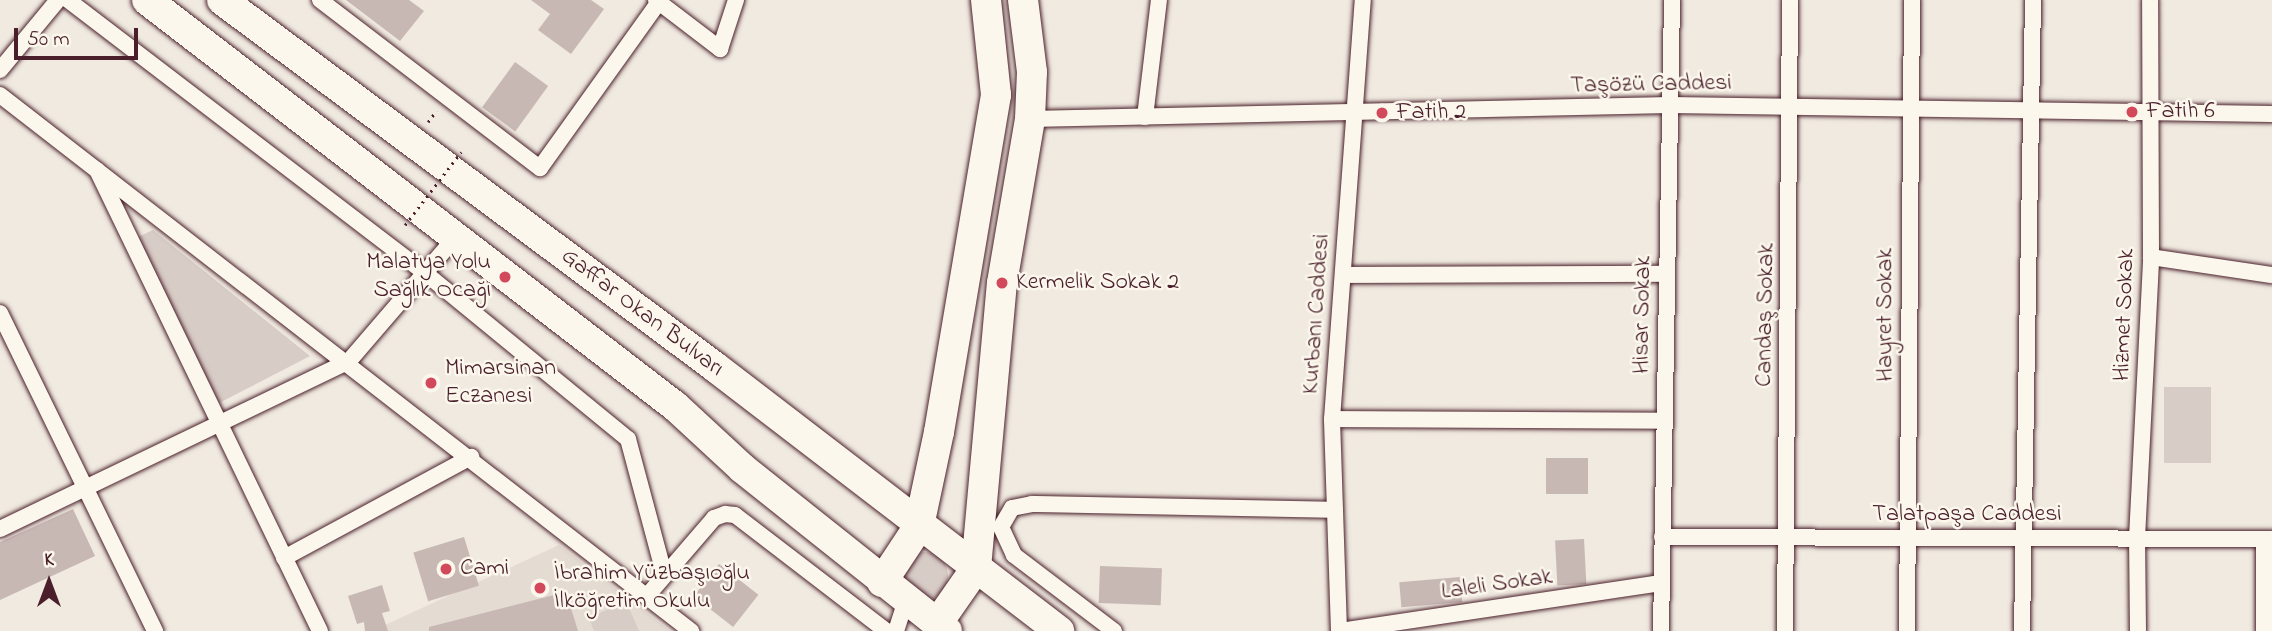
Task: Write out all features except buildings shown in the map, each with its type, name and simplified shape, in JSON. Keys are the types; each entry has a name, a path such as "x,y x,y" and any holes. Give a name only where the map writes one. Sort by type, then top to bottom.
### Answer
{"highway":[{"path":"147,0 454,239 676,407 743,468 942,628 976,568 1002,283 1030,119 1031,50 1023,0"},
{"path":"882,582 919,526 996,95 986,0"},
{"name":"Gaffar Okan Bulvarı","path":"240,5 413,142 1059,631"}],"street":[{"path":"0,71 58,0"},
{"path":"68,0 425,273 628,439 664,573"},
{"path":"320,0 540,168 657,1 720,49 736,0"},
{"path":"1145,117 1159,0"},
{"name":"Kurbanı Caddesi","path":"1339,631 1332,419 1363,0"},
{"name":"Hisar Sokak","path":"1661,631 1672,0"},
{"name":"Candaş Sokak","path":"1785,631 1790,0"},
{"name":"Hayret Sokak","path":"1907,631 1912,0"},
{"path":"2022,631 2033,0"},
{"name":"Hizmet Sokak","path":"2138,631 2137,538 2151,257 2150,0"},
{"path":"0,94 349,361 691,631"},
{"name":"Taşözü Caddesi","path":"1030,119 1355,114 1670,105 2272,114"},
{"path":"95,167 320,631"},
{"path":"0,528 349,361 454,239"},
{"path":"2151,257 2272,275"},
{"path":"1343,275 1667,274"},
{"path":"0,313 155,631"},
{"path":"1332,419 1664,421"},
{"path":"284,558 471,457"},
{"path":"1114,631 1014,555 1001,527 1012,508 1032,504 1335,510"},
{"path":"647,596 664,573 715,518 735,515 886,631"},
{"name":"Talatpaşa Caddesi","path":"1662,537 2268,539"},
{"path":"2264,631 2268,539"},
{"name":"Laleli Sokak","path":"1339,631 1383,628 1661,583"},
{"path":"897,631 906,601"}],"path":[{"path":"413,142 446,96"},
{"path":"404,225 461,152"}],"shaded area":[{"path":"153,230 310,356 219,403 138,237"},
{"path":"2164,387 2211,387 2211,463 2164,463"},
{"name":"İbrahim Yüzbaşıoğlu İlköğretim Okulu","path":"559,545 670,631 372,631"},
{"path":"924,552 933,553 941,559 947,567 947,585 941,593 933,599 924,600 915,599 907,593 901,585 900,576 901,567 907,559 915,553"},
{"path":"626,601 639,631 594,631 589,618"}],"place":[{"name":"Fatih 6","path":"2132,112"},
{"name":"Fatih 2","path":"1382,113"},
{"name":"Malatya Yolu Sağlık Ocağı","path":"505,277"},
{"name":"Kermelik Sokak 2","path":"1002,283"},
{"name":"Mimarsinan Eczanesi","path":"431,383"},
{"name":"Cami","path":"446,569"},
{"name":"İbrahim Yüzbaşıoğlu İlköğretim Okulu","path":"540,588"}]}
